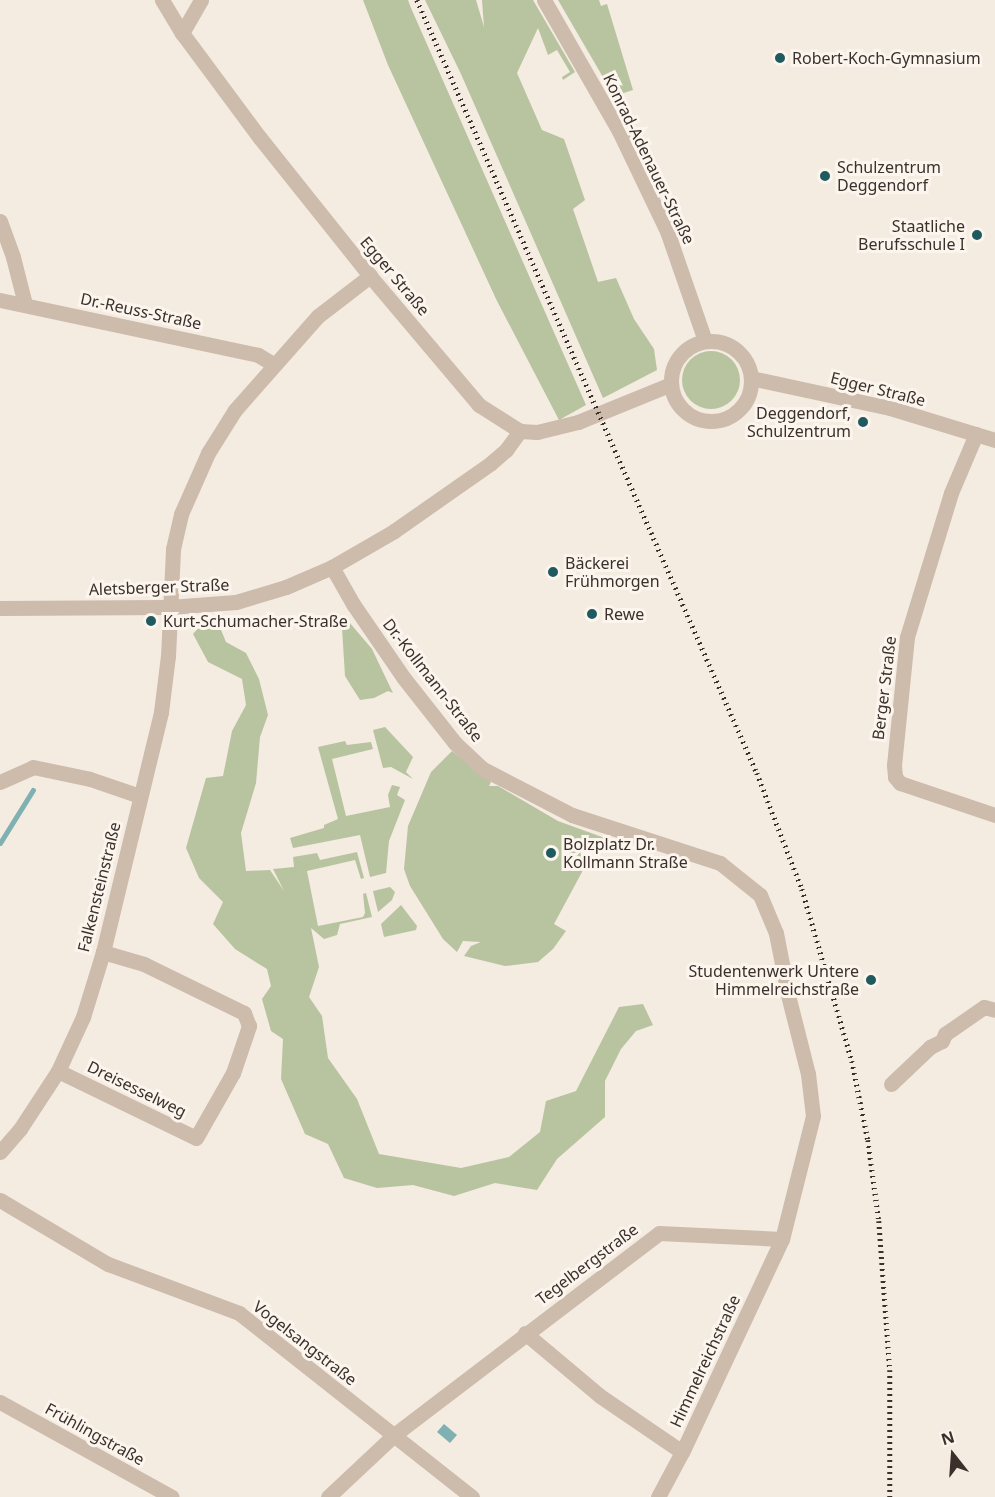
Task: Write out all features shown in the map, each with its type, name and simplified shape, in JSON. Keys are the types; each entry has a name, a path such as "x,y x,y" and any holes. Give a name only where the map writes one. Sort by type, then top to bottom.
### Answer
{"street":[{"name":"Egger Straße","path":"162,0 182,33 260,138 370,276 479,405 520,431"},
{"path":"182,33 201,0"},
{"name":"Konrad-Adenauer-Straße","path":"544,0 619,131 667,231 705,341"},
{"path":"0,221 14,257 25,304"},
{"path":"169,607 173,549 181,514 208,453 235,410 273,364 318,315 370,276"},
{"name":"Dr.-Reuss-Straße","path":"0,300 258,356 273,364"},
{"path":"705,341 718,341 741,354 748,365 751,378 745,402 737,412 714,421 690,415 674,396 671,384 672,372 683,351 705,341"},
{"name":"Egger Straße","path":"751,378 890,408 995,440"},
{"path":"520,431 552,430 671,384"},
{"name":"Aletsberger Straße","path":"0,608 169,607 236,602 286,586 332,567 394,531 483,469 506,450 520,431"},
{"name":"Berger Straße","path":"976,434 951,493 907,638 894,765 895,777 900,783 995,815"},
{"name":"Dr.-Kollmann-Straße","path":"332,567 353,604 403,677 455,743 483,768 572,815 720,863 760,895 776,933 788,995 808,1074 813,1116 782,1239"},
{"name":"Falkensteinstraße","path":"0,1152 20,1129 58,1071 83,1017 103,952 161,712 168,656 169,607"},
{"path":"0,782 33,767 90,779 140,796"},
{"name":"Dreisesselweg","path":"58,1071 196,1137 233,1073 249,1026 244,1013 144,964 103,952"},
{"path":"891,1084 930,1047 942,1041 945,1034 984,1007 995,1010"},
{"name":"Vogelsangstraße","path":"0,1200 108,1264 239,1313 472,1497"},
{"name":"Tegelbergstraße","path":"328,1497 394,1436 525,1333 659,1233 782,1239"},
{"name":"Himmelreichstraße","path":"658,1497 682,1452 782,1239"},
{"path":"525,1333 600,1396 682,1452"},
{"name":"Frühlingstraße","path":"0,1402 172,1497"}],"green space":[{"path":"363,0 408,0 586,405 559,420 497,301 388,65"},
{"path":"425,0 476,0 484,27 482,0 533,0 575,72 563,80 562,77 570,72 557,50 548,55 538,28 517,73 542,130 564,139 585,200 573,209 598,282 616,278 634,319 654,349 657,370 603,398 461,74"},
{"path":"558,0 599,0 601,6 607,4 633,90 614,96"},
{"path":"711,351 727,356 735,364 740,380 735,396 727,404 711,409 695,404 687,396 682,380 687,364 695,356"},
{"path":"349,622 372,649 393,693 388,691 374,698 360,700 345,676 342,628"},
{"path":"202,624 212,630 219,625 226,642 246,653 259,679 268,715 260,737 256,783 241,833 246,871 270,870 284,891 273,869 294,867 293,857 317,853 320,860 357,852 364,878 361,879 355,860 307,871 318,926 363,917 365,913 363,894 366,893 372,917 340,924 337,935 324,939 311,928 319,967 309,997 322,1016 328,1058 357,1099 379,1154 461,1168 509,1157 540,1132 546,1101 576,1091 619,1007 643,1004 653,1025 636,1031 621,1049 605,1081 605,1117 557,1159 537,1190 495,1183 454,1196 413,1185 377,1188 344,1178 328,1144 305,1134 281,1079 283,1039 271,1031 262,999 271,986 267,969 235,949 213,924 223,902 199,878 186,848 206,778 223,776 232,731 246,705 242,679 208,662 193,634"},
{"path":"385,727 413,757 406,772 413,779 391,767 383,768 373,730"},
{"path":"345,741 347,745 371,742 373,749 332,759 346,816 390,807 388,795 392,785 400,787 397,795 405,800 389,841 386,873 370,877 360,835 293,848 290,838 324,828 324,825 338,819 318,747"},
{"path":"452,751 491,782 489,786 498,786 558,821 613,841 608,849 596,846 554,924 566,931 553,949 538,962 505,966 464,956 471,946 481,942 463,941 457,952 443,939 410,886 404,869 408,826 431,772"},
{"path":"390,887 395,892 392,900 378,912 373,891"},
{"path":"401,905 417,926 416,930 384,937 381,924"}],"water":[{"path":"444,1424 457,1435 450,1443 437,1432"}],"waterway":[{"path":"0,843 33,790"}],"railway":[{"path":"417,0 757,773 802,889 852,1061 868,1140 879,1221 890,1370 890,1497"}],"place":[{"name":"Robert-Koch-Gymnasium","path":"780,58"},
{"name":"Schulzentrum Deggendorf","path":"825,176"},
{"name":"Staatliche Berufsschule I","path":"977,235"},
{"name":"Deggendorf, Schulzentrum","path":"863,422"},
{"name":"Bäckerei Frühmorgen","path":"553,572"},
{"name":"Rewe","path":"592,614"},
{"name":"Kurt-Schumacher-Straße","path":"151,621"},
{"name":"Bolzplatz Dr. Kollmann Straße","path":"551,853"},
{"name":"Studentenwerk Untere Himmelreichstraße","path":"871,980"}]}
